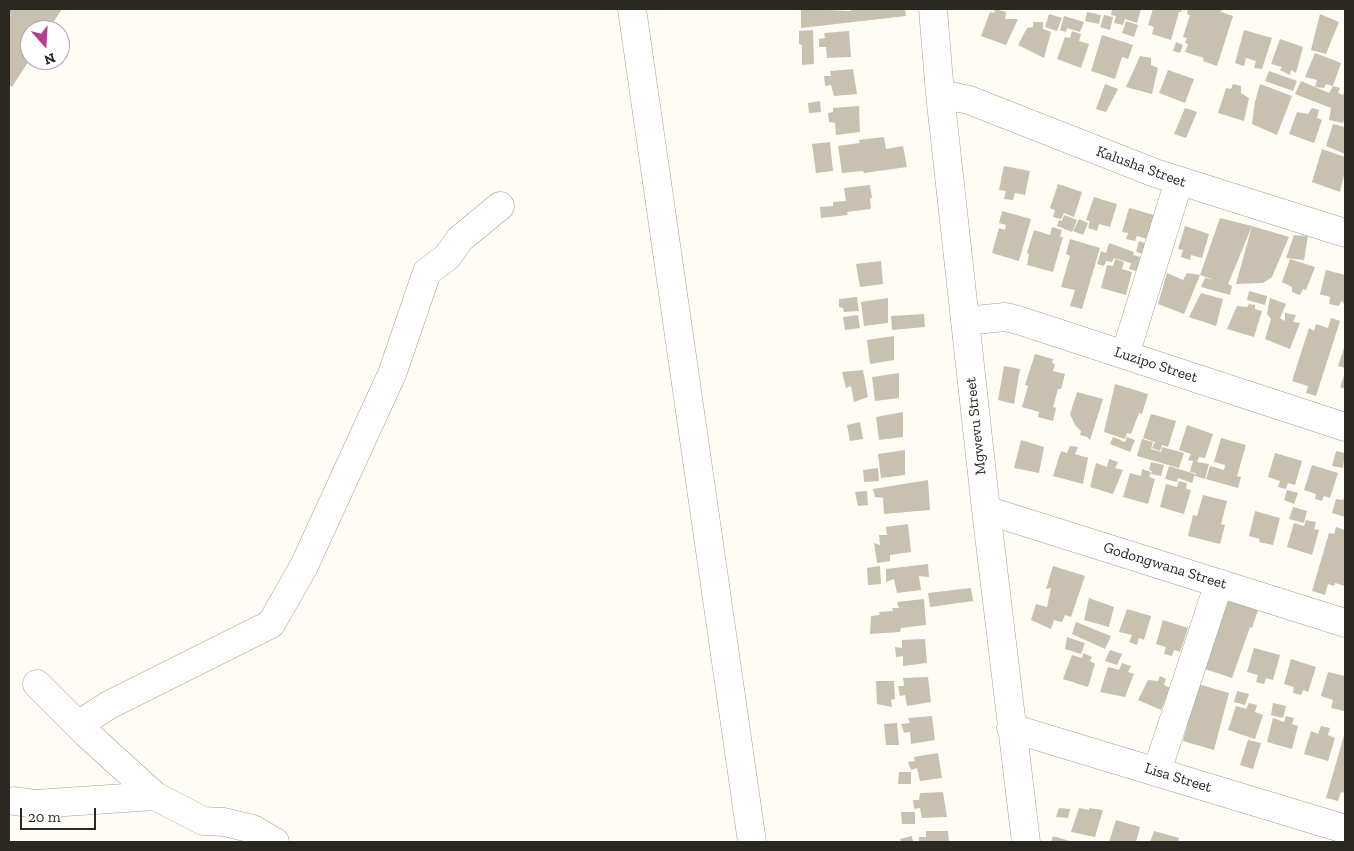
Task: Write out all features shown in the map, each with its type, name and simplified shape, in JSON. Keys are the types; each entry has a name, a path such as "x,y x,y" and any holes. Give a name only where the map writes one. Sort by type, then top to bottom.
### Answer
{"street":[{"path":"632,9 752,842"},
{"name":"Mgwevu Street","path":"933,9 940,94 986,510 1026,842"},
{"name":"Kalusha Street","path":"940,94 969,100 1155,173 1345,233"},
{"path":"1124,355 1179,181"},
{"path":"78,725 109,705 271,624 304,566 392,374 427,272 447,257 460,239 500,206"},
{"name":"Luzipo Street","path":"965,321 1005,317 1018,320 1345,427"},
{"name":"Godongwana Street","path":"986,510 1345,623"},
{"path":"1157,771 1219,583"},
{"path":"37,684 78,725 155,796 203,821 224,822 253,828 275,842"},
{"name":"Lisa Street","path":"1011,728 1345,828"},
{"path":"14,801 35,804 155,796"}],"building":[{"path":"9,9 62,9 55,20 20,20 20,70 23,70 12,87 9,85"},
{"path":"801,9 851,11 851,9 905,9 906,16 801,28"},
{"path":"995,9 1006,12 1005,19 1018,19 1006,45 981,36 990,12 994,13"},
{"path":"1112,9 1141,9 1137,23 1125,19 1123,25 1114,23 1116,16 1111,15"},
{"path":"1153,9 1182,9 1179,12 1171,40 1152,34 1154,27 1148,25"},
{"path":"1188,9 1222,9 1221,12 1233,16 1217,66 1203,61 1204,58 1185,52 1188,44 1185,43 1187,38 1183,37 1190,15 1187,14"},
{"path":"1087,12 1101,15 1099,24 1085,21"},
{"path":"1049,14 1062,18 1057,31 1045,27"},
{"path":"1320,14 1339,22 1326,54 1311,50"},
{"path":"1104,15 1113,17 1110,30 1100,27"},
{"path":"1064,16 1084,22 1080,32 1067,28 1066,32 1060,30"},
{"path":"1126,21 1138,25 1134,37 1122,33"},
{"path":"1033,22 1043,22 1043,29 1051,32 1044,58 1018,45 1027,28 1033,27"},
{"path":"813,30 814,64 802,65 802,45 799,44 799,31"},
{"path":"1244,30 1272,38 1262,69 1254,68 1256,61 1246,58 1244,66 1235,63"},
{"path":"849,31 851,57 827,58 826,47 819,47 819,39 825,38 824,33"},
{"path":"1072,31 1081,34 1079,41 1089,44 1081,68 1057,59 1065,37 1070,38"},
{"path":"1102,35 1133,45 1128,59 1122,57 1115,79 1091,71"},
{"path":"1280,39 1303,47 1296,73 1291,70 1290,75 1280,70 1282,67 1271,64"},
{"path":"1176,42 1183,45 1180,53 1173,51"},
{"path":"1315,53 1341,63 1333,86 1326,84 1324,88 1315,87 1317,80 1305,77"},
{"path":"1140,56 1151,58 1151,65 1158,68 1152,94 1126,87"},
{"path":"853,69 857,94 834,96 831,85 825,86 824,76 831,76 830,71"},
{"path":"1168,70 1194,79 1185,103 1159,93"},
{"path":"1269,71 1297,81 1293,91 1265,81"},
{"path":"1301,81 1329,93 1333,86 1340,88 1338,93 1343,95 1345,88 1345,117 1343,123 1329,120 1331,108 1295,94"},
{"path":"1105,84 1118,89 1106,112 1096,109"},
{"path":"1233,84 1241,86 1241,93 1249,98 1244,121 1218,113 1226,88 1231,89"},
{"path":"1260,84 1292,96 1277,135 1252,124"},
{"path":"820,101 821,112 809,113 808,103"},
{"path":"859,106 860,132 836,135 835,123 829,122 828,113 833,112 833,108"},
{"path":"1185,108 1197,112 1186,138 1174,134"},
{"path":"1312,108 1319,110 1317,118 1322,120 1314,143 1289,134 1297,112 1308,114"},
{"path":"1333,124 1345,127 1345,154 1326,146"},
{"path":"884,137 886,149 903,146 907,167 864,173 863,171 842,173 838,146 860,143 859,140"},
{"path":"830,142 833,171 816,173 812,144"},
{"path":"1322,149 1345,157 1345,171 1340,192 1312,182"},
{"path":"1004,166 1030,171 1025,195 1015,193 1013,200 1004,199 1006,191 999,190"},
{"path":"1058,184 1082,192 1074,217 1064,213 1061,219 1053,217 1055,210 1050,208"},
{"path":"870,185 871,209 847,212 848,215 821,218 820,207 833,206 833,202 846,201 844,188"},
{"path":"1094,197 1117,204 1110,227 1099,224 1097,231 1088,228 1090,221 1086,220"},
{"path":"1129,208 1154,215 1147,239 1137,236 1135,241 1126,239 1128,233 1122,232"},
{"path":"1002,211 1031,219 1019,261 992,253 999,228 1005,230 1006,225 999,223"},
{"path":"1064,215 1077,220 1072,232 1057,226 1059,220 1062,221"},
{"path":"1220,218 1252,226 1228,284 1232,286 1230,295 1201,287 1205,278 1214,280 1200,275"},
{"path":"1079,219 1088,223 1083,235 1073,231"},
{"path":"1185,226 1209,234 1202,258 1191,255 1190,260 1181,257 1183,250 1178,249"},
{"path":"1252,226 1289,237 1272,277 1263,283 1236,284"},
{"path":"1052,227 1062,230 1060,237 1063,237 1053,272 1027,265 1029,254 1027,253 1034,230 1050,235"},
{"path":"1294,235 1308,236 1304,260 1286,258"},
{"path":"1070,239 1100,248 1082,309 1070,306 1075,290 1061,287 1070,256 1066,254"},
{"path":"1139,241 1150,245 1148,255 1136,252"},
{"path":"1109,243 1134,252 1133,255 1144,258 1140,272 1129,269 1131,263 1114,258 1112,262 1106,261 1104,266 1097,264 1101,251 1106,253"},
{"path":"1115,259 1124,262 1122,269 1132,272 1126,295 1101,288 1107,265 1113,266"},
{"path":"1290,259 1315,267 1306,290 1303,289 1300,295 1292,292 1292,287 1282,282"},
{"path":"881,261 883,284 860,287 856,264"},
{"path":"1326,270 1345,275 1345,300 1344,303 1341,301 1339,306 1329,304 1330,297 1320,294"},
{"path":"1167,273 1183,280 1187,273 1200,275 1184,314 1158,304"},
{"path":"1249,291 1267,296 1265,305 1247,300"},
{"path":"1201,293 1223,299 1216,326 1189,317"},
{"path":"857,297 859,311 844,312 843,308 839,307 839,299"},
{"path":"888,298 888,323 864,326 861,302"},
{"path":"1270,298 1286,304 1280,318 1285,321 1285,313 1296,315 1293,322 1300,323 1290,349 1265,339 1271,319 1267,314"},
{"path":"1249,304 1255,305 1255,309 1262,311 1254,337 1227,329 1237,306 1247,307"},
{"path":"924,314 925,327 892,330 891,316"},
{"path":"858,315 860,328 845,330 843,317"},
{"path":"1331,318 1340,321 1316,396 1306,393 1308,386 1292,381 1309,328 1314,331 1316,324 1328,328"},
{"path":"894,336 894,360 870,364 867,340"},
{"path":"1345,345 1345,368 1338,366"},
{"path":"1035,354 1053,359 1052,363 1055,364 1053,371 1065,374 1053,407 1056,408 1053,421 1038,417 1039,412 1022,407 1028,386 1025,385"},
{"path":"1004,366 1020,369 1014,404 998,400"},
{"path":"863,370 868,397 854,402 851,386 846,388 842,372"},
{"path":"899,373 899,398 875,401 872,377"},
{"path":"1345,373 1345,389 1340,387"},
{"path":"1115,384 1148,394 1142,414 1139,413 1131,434 1127,433 1125,439 1104,432"},
{"path":"1077,392 1103,399 1090,440 1080,435 1081,431 1075,425 1070,414"},
{"path":"903,412 903,437 879,440 876,417"},
{"path":"1151,414 1176,421 1168,447 1162,445 1160,451 1152,448 1155,442 1143,438"},
{"path":"860,422 863,439 850,441 847,425"},
{"path":"1187,425 1213,434 1205,458 1199,457 1197,462 1209,464 1205,479 1195,476 1196,473 1190,472 1193,461 1188,460 1191,454 1179,450"},
{"path":"1113,437 1125,442 1127,437 1135,440 1130,452 1110,444"},
{"path":"1221,438 1246,445 1237,476 1241,477 1238,488 1206,479 1210,466 1224,470 1225,465 1214,462"},
{"path":"1142,439 1153,442 1151,449 1161,452 1162,447 1184,453 1179,468 1137,456"},
{"path":"1021,440 1044,447 1039,473 1014,468"},
{"path":"1070,446 1078,447 1075,454 1088,458 1083,484 1053,476 1061,451 1067,453"},
{"path":"905,450 905,475 881,478 878,454"},
{"path":"1336,451 1345,453 1343,468 1332,466"},
{"path":"1275,453 1302,461 1295,485 1288,483 1286,489 1278,487 1280,481 1268,477"},
{"path":"1109,459 1118,462 1115,468 1123,470 1113,494 1090,487 1096,463 1107,467"},
{"path":"1151,462 1164,465 1161,476 1151,474 1152,471 1149,470"},
{"path":"1312,465 1338,473 1330,498 1324,496 1322,501 1315,499 1316,494 1304,490"},
{"path":"1169,466 1195,474 1192,483 1178,478 1177,482 1165,479"},
{"path":"878,468 879,481 864,482 863,470"},
{"path":"1142,469 1151,472 1149,477 1155,479 1148,504 1123,497 1130,473 1141,476"},
{"path":"928,480 930,510 884,514 883,498 875,497 873,489"},
{"path":"1179,481 1187,483 1186,489 1191,490 1184,514 1160,507 1166,484 1177,487"},
{"path":"1287,490 1298,493 1294,504 1284,500"},
{"path":"867,491 868,505 858,506 855,492"},
{"path":"1203,495 1227,501 1221,524 1225,525 1220,544 1188,536 1193,515 1197,516"},
{"path":"1345,495 1345,517 1332,513 1336,499 1343,500"},
{"path":"1293,507 1307,511 1304,523 1289,519"},
{"path":"1255,511 1280,518 1273,545 1259,542 1260,539 1249,536"},
{"path":"1306,520 1316,522 1314,529 1319,530 1312,555 1287,547 1294,523 1304,526"},
{"path":"908,524 911,552 890,555 890,561 877,563 874,543 880,545 879,535 887,535 886,527"},
{"path":"1336,527 1345,530 1345,586 1335,583 1334,586 1328,584 1325,595 1312,591 1329,533 1334,534"},
{"path":"928,564 929,577 919,576 921,590 897,593 894,579 886,582 886,569"},
{"path":"880,566 881,584 868,585 867,568"},
{"path":"1053,566 1085,576 1071,617 1065,615 1062,622 1054,620 1051,629 1031,620 1036,604 1047,607 1051,588 1046,589"},
{"path":"971,588 973,601 930,607 928,593"},
{"path":"1089,598 1114,607 1109,627 1084,620"},
{"path":"1223,598 1258,610 1232,678 1199,667"},
{"path":"924,599 926,625 901,628 900,632 870,634 871,616 880,615 879,612 893,611 892,608 899,608 897,602"},
{"path":"1127,609 1151,616 1144,640 1139,638 1137,645 1129,642 1132,635 1119,632"},
{"path":"1163,620 1188,628 1180,652 1174,650 1172,656 1164,654 1166,647 1156,644"},
{"path":"1076,622 1111,636 1105,649 1072,634"},
{"path":"1067,637 1085,643 1081,654 1065,649"},
{"path":"925,639 927,663 903,666 903,656 896,657 895,647 902,648 902,640"},
{"path":"1254,648 1280,655 1273,680 1266,678 1264,684 1256,682 1258,675 1247,672"},
{"path":"1110,650 1122,654 1117,665 1105,661"},
{"path":"1083,653 1092,657 1090,661 1095,664 1088,687 1063,679 1072,655 1082,658"},
{"path":"1291,659 1316,667 1308,692 1303,690 1301,695 1293,693 1294,687 1284,684"},
{"path":"1122,663 1131,666 1128,672 1134,674 1125,697 1100,692 1108,667 1119,670"},
{"path":"1328,672 1345,676 1344,711 1331,708 1333,700 1321,696"},
{"path":"1160,676 1166,679 1164,685 1170,688 1161,710 1138,700 1148,680 1158,681"},
{"path":"928,677 931,702 907,706 905,695 900,696 898,686 904,686 903,678"},
{"path":"876,681 894,681 895,699 891,700 892,707 877,704"},
{"path":"1198,684 1229,693 1214,750 1183,741"},
{"path":"1237,691 1249,694 1245,705 1234,702"},
{"path":"1249,703 1257,705 1255,712 1263,715 1255,739 1228,730 1236,706 1246,709"},
{"path":"1273,703 1286,706 1283,718 1271,715"},
{"path":"932,716 935,740 911,744 910,732 904,733 901,724 910,723 908,718"},
{"path":"1286,716 1294,718 1292,724 1298,726 1292,749 1267,742 1273,718 1284,722"},
{"path":"897,723 899,745 886,745 884,724"},
{"path":"1321,726 1330,728 1328,735 1335,738 1328,761 1304,754 1311,731 1318,734"},
{"path":"1345,732 1345,793 1341,792 1338,801 1326,798"},
{"path":"1248,740 1261,743 1253,769 1240,765"},
{"path":"938,753 942,778 920,781 917,768 911,770 908,762 915,761 914,757"},
{"path":"899,772 911,772 911,784 898,784"},
{"path":"943,792 947,817 922,818 920,808 914,809 913,800 919,800 920,793"},
{"path":"1059,808 1070,809 1068,818 1056,817"},
{"path":"1079,808 1103,810 1095,837 1071,832"},
{"path":"901,812 915,812 915,824 902,824"},
{"path":"1116,820 1140,827 1136,842 1109,842"},
{"path":"926,831 948,831 949,842 919,842 919,837 926,837"},
{"path":"1154,831 1179,838 1178,842 1150,842"},
{"path":"912,836 913,842 901,842 900,839"},
{"path":"1053,836 1073,842 1051,842"}]}
